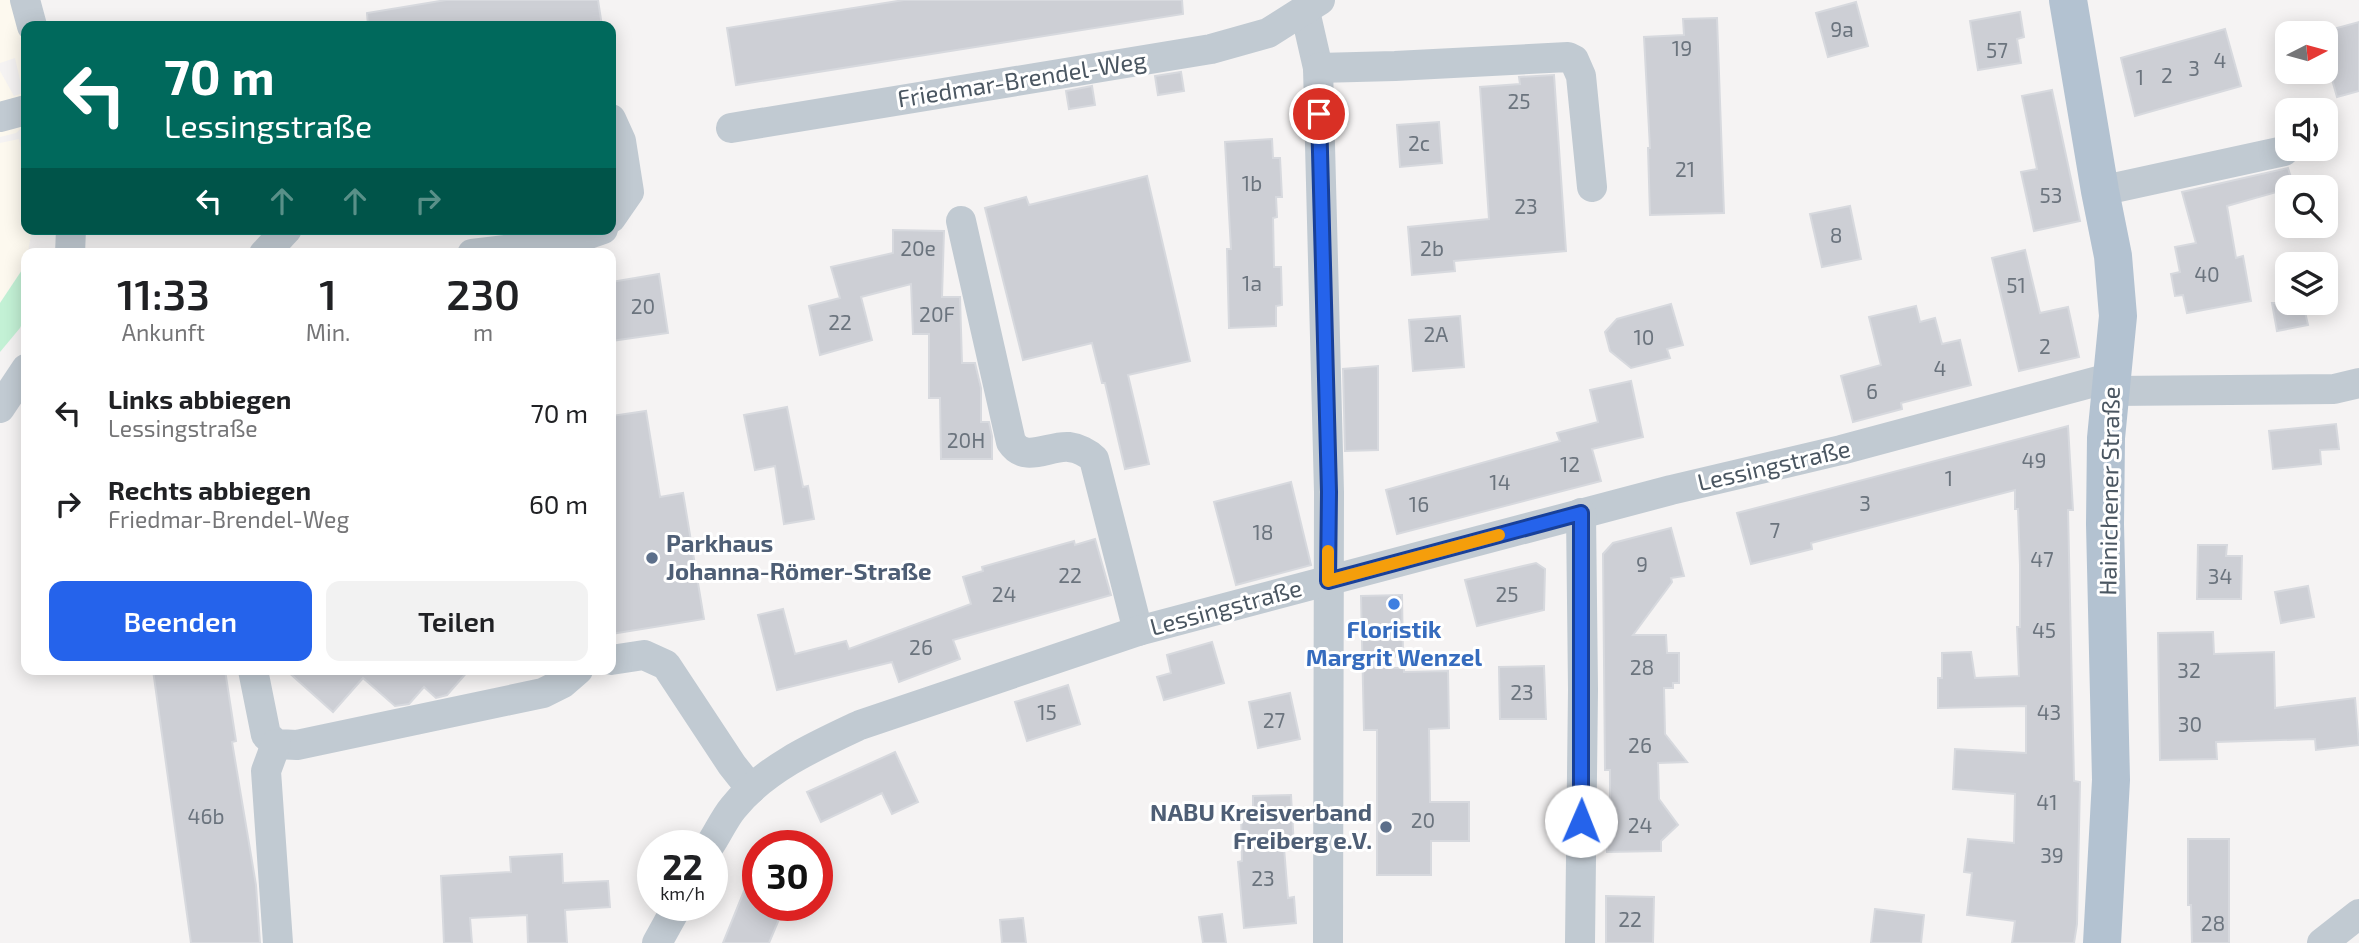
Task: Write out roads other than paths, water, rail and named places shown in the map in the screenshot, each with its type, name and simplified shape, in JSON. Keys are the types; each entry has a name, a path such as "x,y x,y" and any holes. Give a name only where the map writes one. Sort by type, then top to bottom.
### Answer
{"main road":[{"name":"Hainichener Straße","path":"2068,0 2113,256 2118,316 2106,438 2105,524 2111,780 2102,943"}],"street":[{"path":"25,0 31,21"},
{"name":"Friedmar-Brendel-Weg","path":"731,128 1211,49 1268,33 1312,5 1318,68 1329,492 1328,943"},
{"path":"1318,68 1568,57 1574,60 1581,76 1592,187"},
{"path":"0,117 21,111"},
{"path":"616,130 621,141 629,192 616,211"},
{"path":"2100,191 2275,153"},
{"path":"961,221 1012,442 1021,453 1069,447 1094,459 1138,631"},
{"path":"270,248 281,235"},
{"path":"522,248 563,243 586,235"},
{"path":"0,408 21,376"},
{"name":"Lessingstraße","path":"720,830 733,809 751,789 792,760 860,725 1138,631 1671,490 2112,384 2334,389 2359,383"},
{"path":"1580,943 1583,690 1581,513"},
{"path":"616,659 644,655 666,665 732,765 751,789"},
{"path":"254,675 266,734 276,744 297,745 543,693 572,675"},
{"path":"276,744 265,771 278,943"},
{"path":"2322,943 2359,914"},
{"path":"657,943 669,921"}],"place":[{"name":"Parkhaus Johanna-Römer-Straße","path":"652,558"},
{"name":"Floristik Margrit Wenzel","path":"1394,604"},
{"name":"NABU Kreisverband Freiberg e.V.","path":"1386,827"}]}
